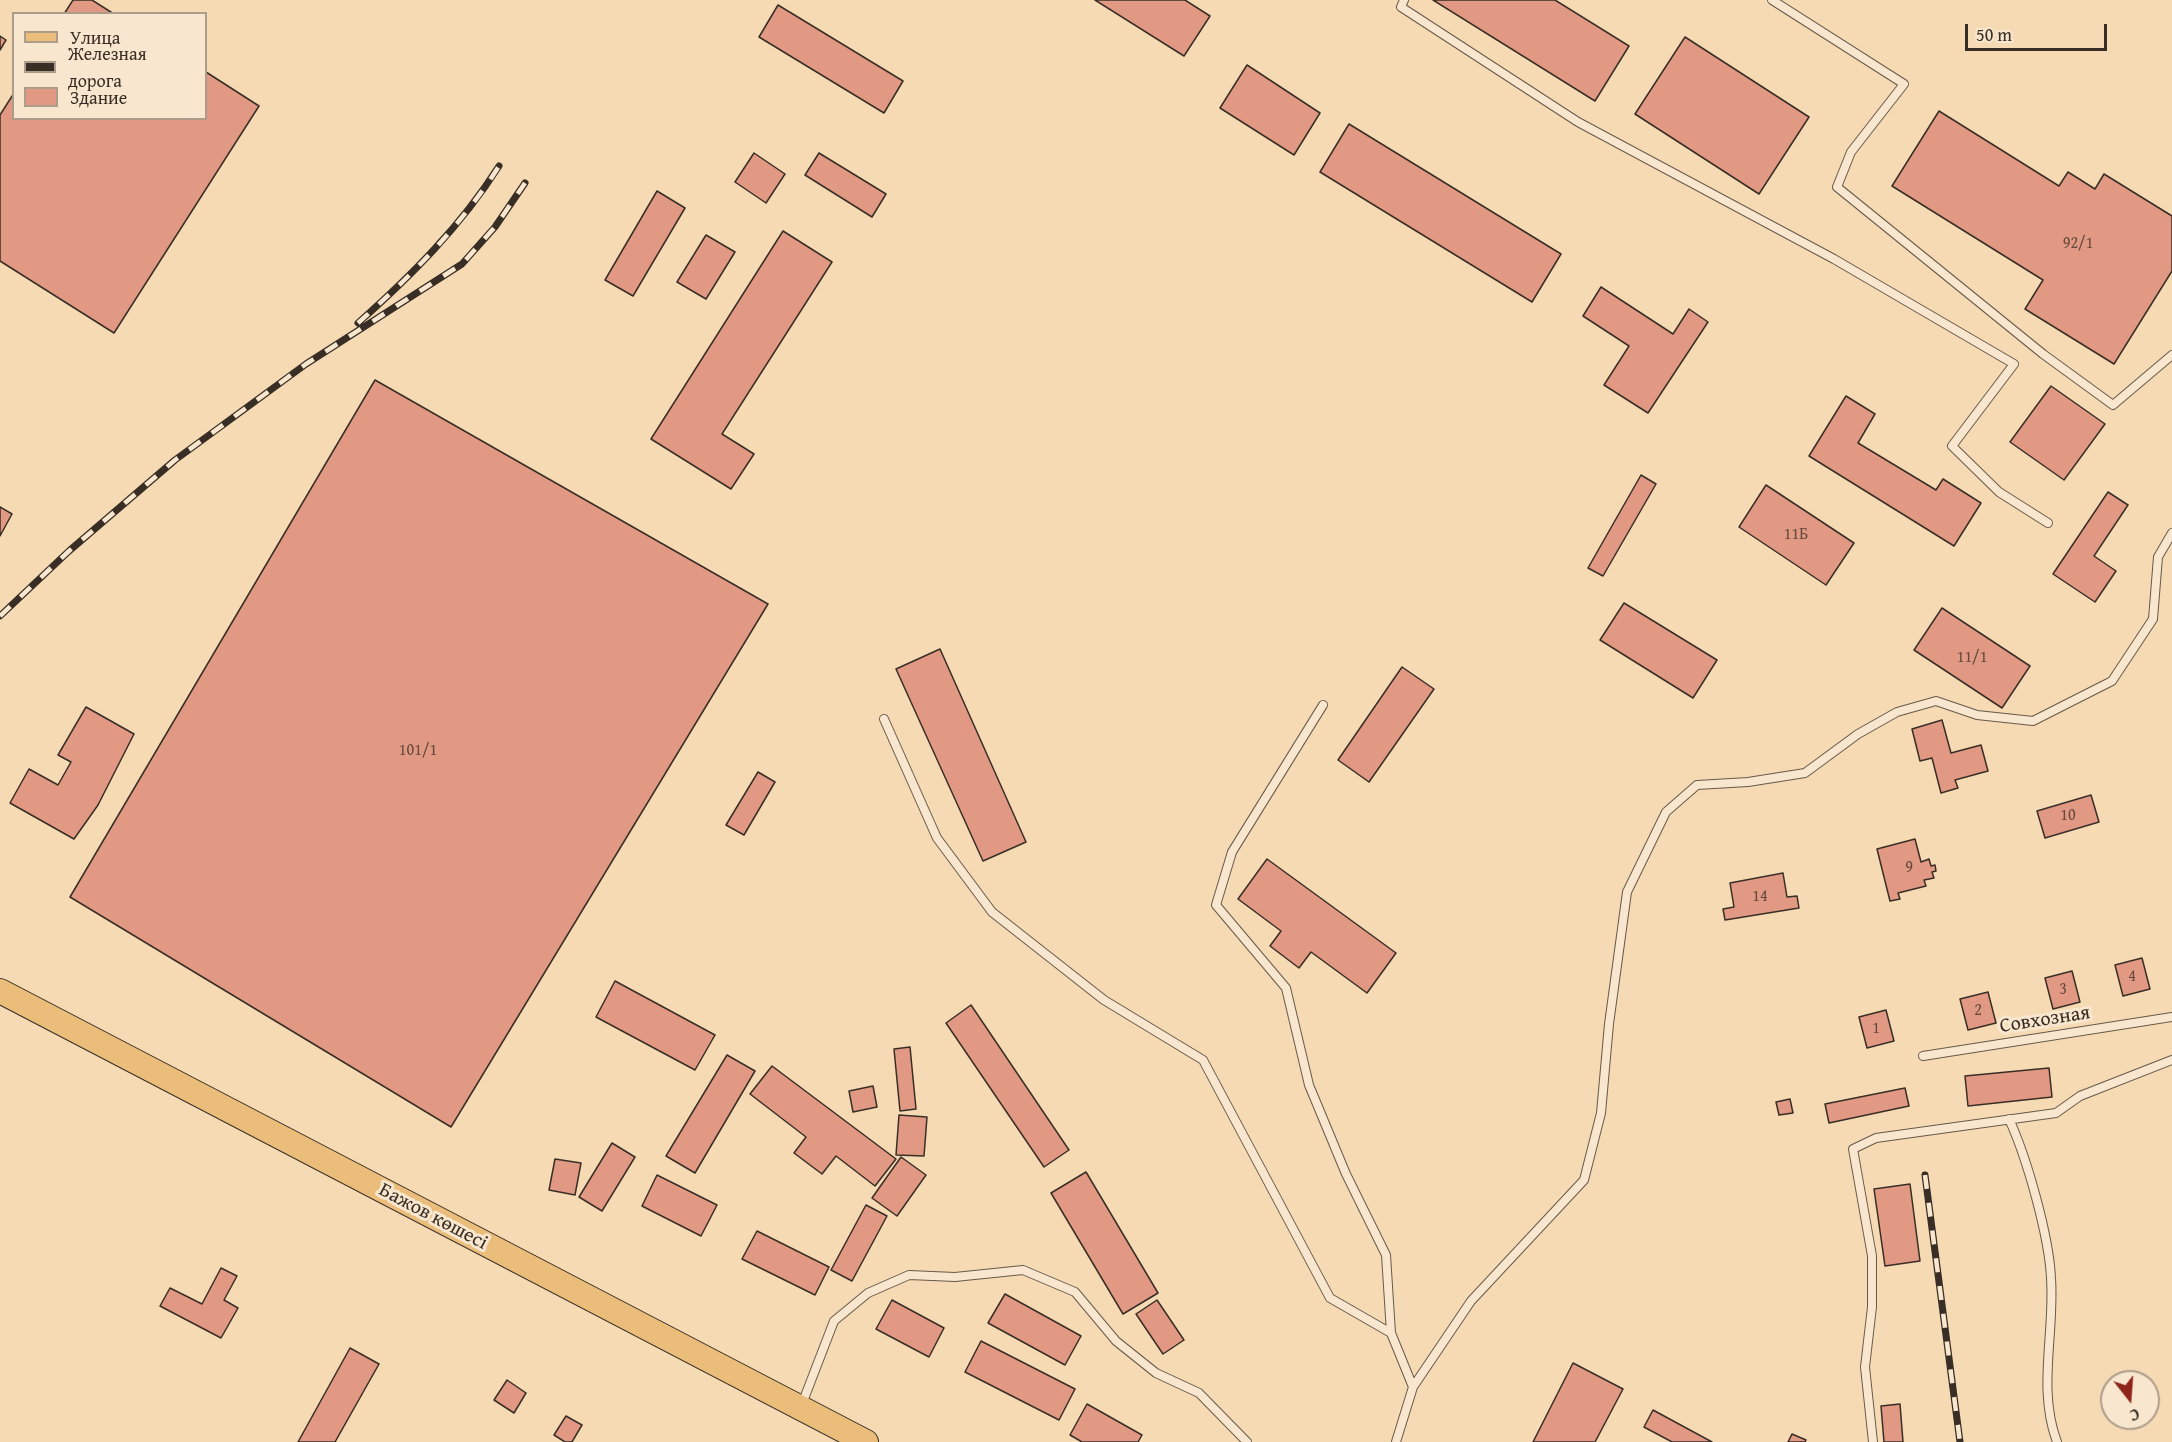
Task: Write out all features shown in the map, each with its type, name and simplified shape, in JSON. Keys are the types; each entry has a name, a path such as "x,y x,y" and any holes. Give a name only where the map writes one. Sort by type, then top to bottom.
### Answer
{"main road":[{"name":"Бажов көшесі","path":"0,991 864,1442"}],"lane":[{"path":"1404,0 1401,7 1578,122 1834,259 2014,364 1952,446 1999,492 2048,523"},
{"path":"1772,0 1904,84 1851,152 1837,187 2043,354 2112,405 2172,355"},
{"path":"1396,1442 1413,1387 1471,1301 1584,1180 1601,1113 1609,1024 1628,892 1666,812 1697,785 1748,782 1805,772 1858,734 1897,712 1936,701 1977,715 2033,722 2112,681 2153,619 2157,557 2172,533"},
{"path":"1323,705 1232,852 1216,905 1286,988 1309,1085 1346,1174 1386,1255 1391,1333 1413,1387"},
{"path":"884,719 937,838 992,912 1104,1000 1203,1059 1330,1298 1391,1333"},
{"name":"Совхозная","path":"1923,1056 2172,1017"},
{"path":"1873,1442 1865,1368 1872,1306 1872,1256 1853,1149 1876,1138 2056,1113 2080,1096 2172,1060"},
{"path":"2009,1119 2018,1137 2039,1215 2052,1278 2048,1412 2057,1442"},
{"path":"800,1408 834,1321 867,1293 909,1275 955,1277 1023,1270 1075,1292 1116,1341 1156,1373 1199,1393 1247,1442"}],"building":[{"path":"73,0 92,0 111,12 65,12"},
{"path":"1095,0 1185,0 1210,16 1184,56"},
{"path":"1433,0 1555,0 1629,46 1595,101"},
{"path":"778,5 903,81 884,113 759,37"},
{"path":"0,36 6,40 0,50"},
{"path":"1685,37 1809,117 1759,194 1635,114"},
{"path":"1247,65 1320,113 1294,155 1220,108"},
{"path":"207,73 259,106 114,333 0,261 0,115 12,96 12,120 207,120"},
{"path":"1939,111 2059,186 2068,172 2095,189 2104,174 2172,216 2172,271 2114,364 2025,309 2043,280 1892,186"},
{"path":"1349,124 1561,254 1532,302 1320,172"},
{"path":"754,153 785,174 766,203 735,182"},
{"path":"819,153 886,194 872,217 805,175"},
{"path":"657,191 685,208 633,296 605,280"},
{"path":"783,231 832,262 722,434 754,454 731,489 651,439"},
{"path":"706,235 735,252 706,299 677,282"},
{"path":"1601,287 1673,334 1689,309 1708,322 1648,413 1604,385 1629,346 1583,316"},
{"path":"375,380 768,604 451,1127 70,897"},
{"path":"2051,386 2105,424 2064,480 2010,442"},
{"path":"1846,396 1875,414 1858,443 1936,490 1943,479 1981,503 1954,546 1809,456"},
{"path":"1641,475 1656,484 1603,576 1588,568"},
{"path":"1766,485 1854,543 1826,585 1739,527"},
{"path":"2108,492 2128,505 2094,556 2116,571 2095,602 2053,574"},
{"path":"0,507 12,514 0,536"},
{"path":"1624,603 1717,660 1693,698 1600,640"},
{"path":"1942,608 2030,666 2002,708 1914,650"},
{"path":"940,649 1026,842 983,861 896,669"},
{"path":"1402,667 1434,689 1369,782 1338,760"},
{"path":"86,707 134,734 98,805 74,839 10,803 29,769 58,785 71,762 58,755"},
{"path":"1942,720 1951,753 1981,745 1988,771 1955,780 1958,788 1941,793 1932,758 1920,761 1912,729"},
{"path":"758,772 775,782 744,835 726,825"},
{"path":"2091,795 2099,822 2045,838 2037,811"},
{"path":"1915,839 1921,862 1929,859 1931,866 1935,865 1936,871 1932,872 1934,878 1924,880 1926,886 1898,893 1900,899 1890,901 1877,849"},
{"path":"1267,859 1396,953 1367,993 1311,952 1299,968 1270,946 1281,931 1238,899"},
{"path":"1783,873 1787,897 1797,896 1799,908 1725,920 1723,909 1734,907 1730,883"},
{"path":"2142,958 2150,989 2123,996 2115,965"},
{"path":"2072,971 2080,1002 2053,1009 2045,978"},
{"path":"615,981 715,1035 695,1070 596,1017"},
{"path":"1988,992 1996,1023 1968,1030 1960,999"},
{"path":"971,1005 1069,1150 1044,1167 946,1023"},
{"path":"1886,1010 1894,1041 1867,1048 1859,1017"},
{"path":"910,1047 916,1109 900,1111 894,1049"},
{"path":"727,1055 755,1071 695,1173 666,1156"},
{"path":"772,1066 896,1159 875,1186 836,1156 822,1174 794,1153 806,1137 750,1094"},
{"path":"2049,1068 2052,1097 1968,1106 1965,1076"},
{"path":"873,1086 877,1107 853,1112 849,1091"},
{"path":"1905,1088 1909,1106 1829,1123 1825,1104"},
{"path":"1790,1099 1793,1113 1779,1115 1776,1102"},
{"path":"899,1115 927,1117 924,1156 896,1155"},
{"path":"612,1143 635,1157 602,1211 579,1197"},
{"path":"901,1157 926,1175 897,1216 872,1198"},
{"path":"555,1159 581,1163 575,1195 549,1190"},
{"path":"1086,1172 1158,1293 1123,1314 1051,1193"},
{"path":"657,1175 717,1205 701,1236 642,1206"},
{"path":"1910,1184 1920,1261 1885,1266 1874,1189"},
{"path":"866,1205 887,1216 852,1281 831,1270"},
{"path":"757,1231 829,1267 815,1295 742,1259"},
{"path":"221,1268 237,1276 224,1300 238,1308 221,1338 160,1306 170,1288 202,1304"},
{"path":"1005,1294 1081,1336 1065,1365 988,1323"},
{"path":"892,1300 944,1328 929,1357 876,1329"},
{"path":"1157,1300 1184,1340 1163,1354 1136,1314"},
{"path":"981,1341 1075,1389 1059,1420 965,1372"},
{"path":"350,1348 379,1364 335,1442 298,1442"},
{"path":"1573,1363 1623,1389 1595,1442 1533,1442"},
{"path":"507,1380 526,1393 514,1413 494,1400"},
{"path":"1087,1404 1142,1435 1138,1442 1082,1442 1070,1435"},
{"path":"1900,1404 1903,1442 1884,1442 1881,1406"},
{"path":"1653,1410 1712,1442 1672,1442 1644,1427"},
{"path":"566,1416 582,1425 572,1442 565,1442 554,1435"},
{"path":"1792,1434 1806,1440 1805,1442 1788,1442"}],"railway":[{"path":"358,323 397,287 452,230 499,166"},
{"path":"0,616 69,551 175,460 306,364 462,264 495,227 525,183"},
{"path":"1925,1175 1960,1442"}]}
